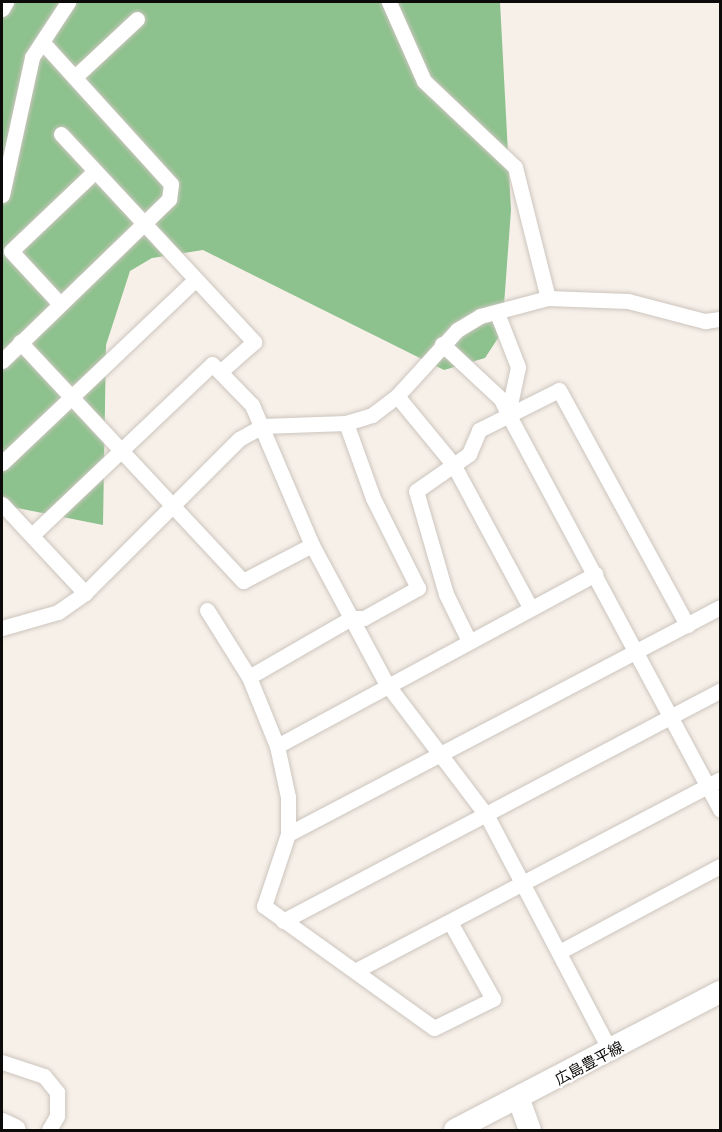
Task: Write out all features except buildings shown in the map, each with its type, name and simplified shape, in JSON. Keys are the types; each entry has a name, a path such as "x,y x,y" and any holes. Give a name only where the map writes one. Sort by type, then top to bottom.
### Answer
{"main road":[{"name":"広島豊平線","path":"455,1131 611,1052 720,992"},
{"path":"519,1100 530,1131"},
{"path":"2,1124 15,1131"}],"street":[{"path":"2,195 32,57 68,2"},
{"path":"388,2 424,81 515,167 548,298"},
{"path":"77,75 137,19"},
{"path":"2,361 169,199 171,184 92,99 77,75 43,42"},
{"path":"61,134 142,225 254,342 220,372"},
{"path":"60,304 11,251 94,172"},
{"path":"2,463 70,394 195,280"},
{"path":"2,628 58,612 85,593 239,439 262,426 346,423 372,415 397,396 442,344 480,316 548,298 628,301 705,321 720,319"},
{"path":"497,313 518,367 508,414"},
{"path":"20,342 243,580 312,545"},
{"path":"442,344 501,399 671,717 714,783 720,810"},
{"path":"32,535 120,448 212,364 252,405 312,545 386,683 487,816 561,951 611,1052"},
{"path":"468,639 446,594 416,491 469,454 479,430 560,390 687,625"},
{"path":"397,396 453,464 530,607"},
{"path":"249,677 351,618 363,618 418,588 373,498 346,423"},
{"path":"2,504 85,593"},
{"path":"277,746 386,683 595,574"},
{"path":"288,834 442,756 720,607"},
{"path":"207,610 249,677 277,746 288,797 288,834 264,906 434,1028 493,999 450,922"},
{"path":"283,921 487,816 720,691"},
{"path":"355,971 714,783"},
{"path":"561,951 720,866"},
{"path":"2,1062 44,1076 57,1092 57,1116 49,1131"}],"green space":[{"path":"2,2 500,2 511,210 502,332 485,358 444,370 203,250 152,258 130,271 106,345 103,525 2,505"}]}
